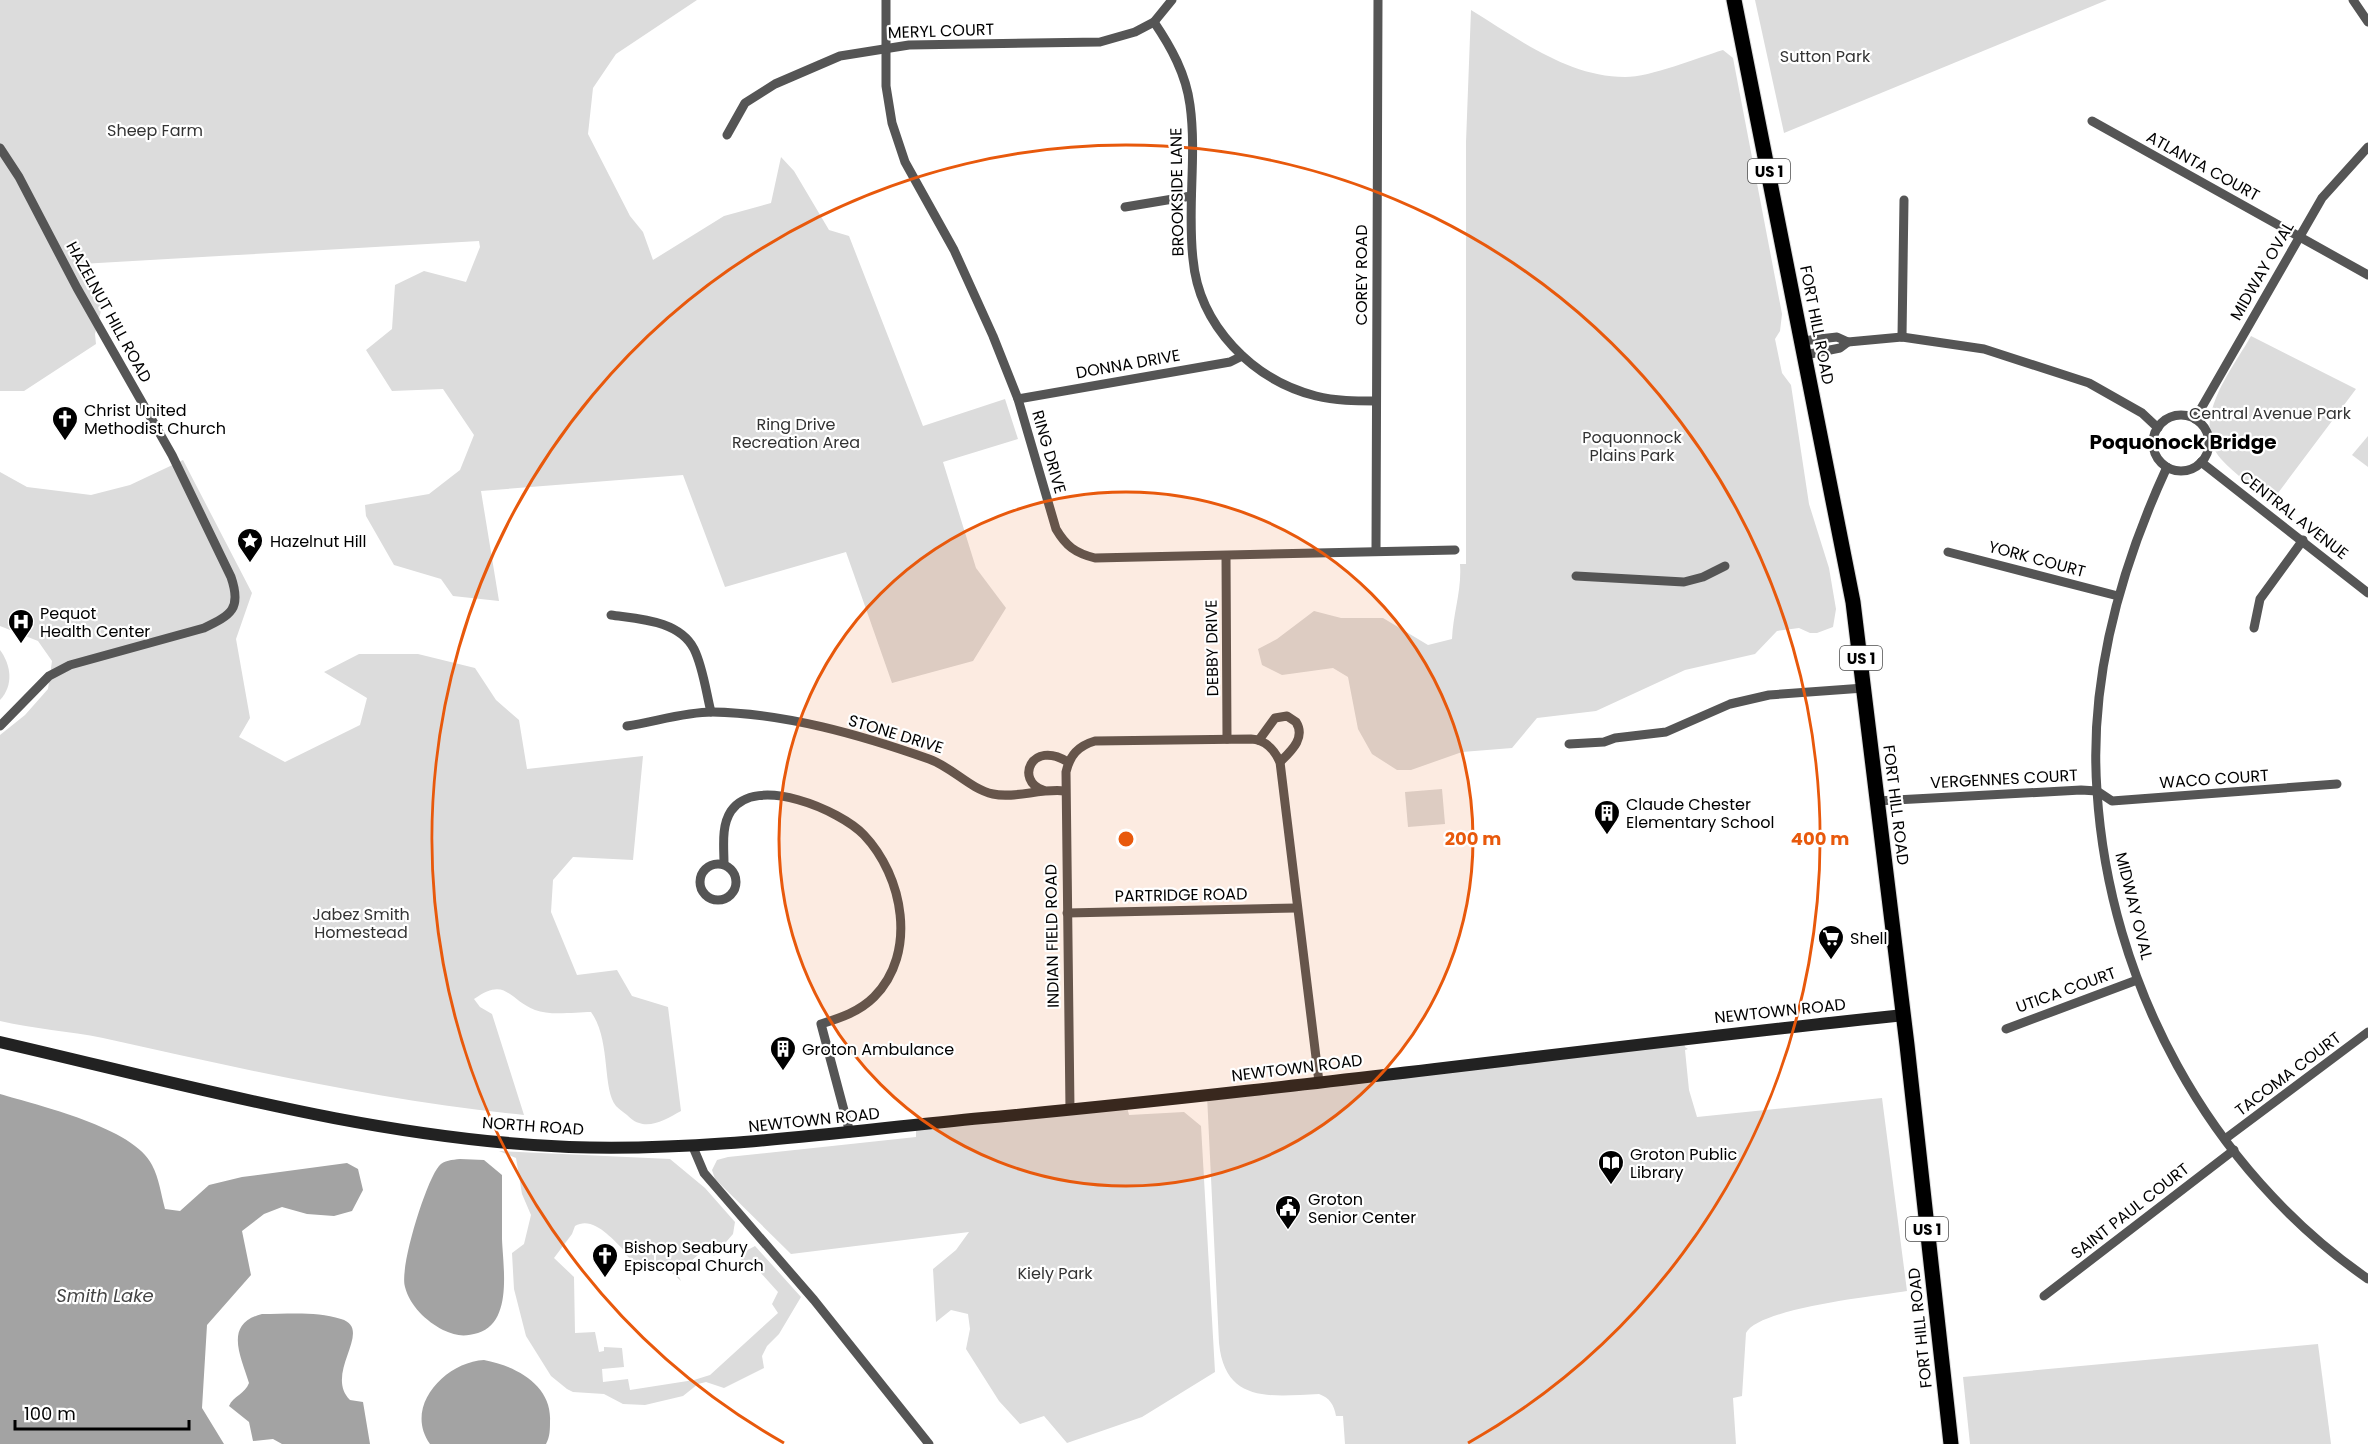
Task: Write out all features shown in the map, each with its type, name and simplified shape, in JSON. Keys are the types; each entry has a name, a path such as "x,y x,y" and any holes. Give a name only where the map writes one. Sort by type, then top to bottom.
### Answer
{"main road":[{"name":"FORT HILL ROAD","path":"1734,0 1848,576 1904,1014 1951,1444"},
{"name":"NEWTOWN ROAD","path":"693,1147 1070,1110 1904,1014"},
{"name":"NORTH ROAD","path":"0,1042 270,1104 404,1130 491,1141 571,1147 693,1147"}],"street":[{"name":"RING DRIVE","path":"886,0 886,86 892,123 905,162 954,250 993,336 1018,399 1056,529 1066,545 1079,554 1095,558 1455,550"},
{"name":"MERYL COURT","path":"727,135 746,104 775,84 840,56 886,46 1100,42 1135,32 1154,22 1172,0"},
{"name":"COREY ROAD","path":"1376,551 1378,0"},
{"path":"2353,0 2368,22"},
{"name":"BROOKSIDE LANE","path":"1154,22 1169,45 1183,76 1190,104 1193,263 1199,288 1217,327 1242,356 1264,373 1297,390 1326,398 1375,401"},
{"name":"ATLANTA COURT","path":"2092,121 2368,274"},
{"name":"MIDWAY OVAL","path":"2195,419 2322,198 2368,147"},
{"name":"HAZELNUT HILL ROAD","path":"0,148 19,177 77,288 172,455 231,577 237,599 233,610 223,619 204,628 69,665 49,676 0,726"},
{"path":"1125,207 1191,196"},
{"path":"1902,338 1904,200"},
{"path":"1803,348 1839,337 1848,342"},
{"path":"1803,348 1840,348 1848,342 1902,338 1984,349 2089,383 2142,413 2158,429"},
{"name":"DONNA DRIVE","path":"1018,399 1230,362 1242,356"},
{"path":"2177,416 2195,419 2204,428 2208,439 2207,451 2201,462 2187,470 2168,467 2159,460 2154,450 2154,439 2158,429 2168,419 2177,416"},
{"name":"CENTRAL AVENUE","path":"2201,462 2368,593"},
{"name":"MIDWAY OVAL","path":"2168,467 2118,596 2105,660 2098,728 2097,790 2106,861 2120,926 2137,980 2178,1068 2204,1111 2261,1185 2312,1236 2368,1279"},
{"path":"2254,628 2260,599 2303,540"},
{"name":"YORK COURT","path":"1948,552 2118,596"},
{"name":"DEBBY DRIVE","path":"1226,556 1227,739"},
{"path":"1576,576 1684,582 1703,577 1725,566"},
{"path":"610,615 654,621 680,633 694,648 711,712"},
{"path":"1569,744 1604,742 1615,738 1666,732 1730,704 1769,694 1864,688"},
{"name":"STONE DRIVE","path":"627,726 711,712 823,727 941,764 989,793 1003,795 1043,790 1065,791"},
{"path":"1259,740 1275,718 1287,716 1296,722 1300,732 1299,738 1280,762"},
{"path":"1043,790 1035,787 1030,781 1030,765 1036,758 1043,754 1053,754 1068,762 1079,747 1095,741 1259,740 1274,750 1280,762 1319,1082"},
{"name":"INDIAN FIELD ROAD","path":"1068,762 1065,791 1070,1110"},
{"name":"WACO COURT","path":"2097,790 2112,801 2337,784"},
{"name":"VERGENNES COURT","path":"1877,801 2097,790"},
{"path":"724,864 712,864 703,872 702,890 710,898 722,900 735,889 733,872 724,864 724,831 730,812 747,799 764,795 799,801 834,814 862,833 886,868 894,885 901,933 895,959 875,996 861,1008 821,1024 850,1133"},
{"name":"PARTRIDGE ROAD","path":"1067,913 1296,908"},
{"name":"UTICA COURT","path":"2006,1029 2137,980"},
{"name":"TACOMA COURT","path":"2225,1139 2368,1032"},
{"path":"693,1147 704,1173 814,1300 929,1444"},
{"name":"SAINT PAUL COURT","path":"2044,1296 2234,1150"}],"green space":[{"path":"0,0 697,0 616,54 593,88 588,134 630,216 643,232 653,260 724,216 771,203 781,157 794,171 829,230 849,236 923,426 1005,399 1018,439 943,462 976,568 1006,608 973,661 892,683 846,552 725,587 683,475 481,491 499,601 453,596 441,579 394,565 366,516 365,505 429,494 460,470 474,435 443,389 392,391 366,350 392,329 395,285 424,271 466,282 480,247 479,241 81,264 102,307 95,334 96,344 24,391 0,391"},
{"name":"Sutton Park","path":"1755,0 2107,0 1784,133"},
{"name":"Poquonnock Plains Park","path":"1471,10 1544,54 1583,70 1604,75 1625,77 1648,74 1723,50 1733,58 1782,314 1780,331 1775,339 1782,373 1791,385 1809,504 1829,568 1836,609 1833,627 1817,633 1810,633 1799,628 1777,631 1755,654 1685,670 1596,711 1537,718 1512,748 1462,752 1411,770 1397,770 1372,754 1358,729 1348,677 1333,668 1282,675 1262,665 1258,649 1277,639 1314,611 1341,618 1383,618 1428,645 1452,639 1460,583 1460,564 1466,564 1466,142"},
{"name":"Central Avenue Park","path":"2251,336 2356,389 2272,501 2221,459 2212,444 2210,429 2211,412 2217,396"},
{"path":"2368,436 2368,467 2352,455"},
{"name":"Jabez Smith Homestead","path":"183,460 252,593 236,639 250,718 239,737 285,762 360,725 367,698 324,672 359,654 418,654 475,668 496,700 519,720 527,769 643,756 633,860 573,857 553,880 551,912 577,975 617,970 632,996 668,1007 681,1111 654,1123 640,1123 633,1120 616,1106 612,1098 601,1036 591,1012 541,1012 500,989 485,992 474,999 480,1007 492,1014 524,1115 365,1093 103,1038 0,1021 0,735 25,715 48,689 52,661 38,641 0,626 0,472 27,487 91,495 130,485"},
{"path":"0,650 9,668 9,682 0,700"},
{"path":"1442,789 1445,824 1408,827 1405,792"},
{"path":"1683,1039 1688,1049 1685,1050 1689,1090 1697,1117 1882,1098 1907,1291 1820,1304 1794,1310 1755,1324 1746,1333 1742,1396 1733,1398 1736,1444 1345,1444 1343,1416 1336,1416 1331,1402 1323,1396 1319,1394 1268,1395 1253,1392 1230,1377 1223,1363 1219,1343 1207,1095"},
{"name":"Kiely Park","path":"1126,1103 1129,1115 1184,1112 1201,1126 1215,1372 1142,1417 1067,1443 1044,1416 1020,1424 999,1401 966,1349 970,1329 968,1314 951,1310 936,1322 933,1269 956,1250 969,1232 791,1254 715,1179 712,1170 717,1160 728,1157 916,1137 916,1130"},
{"path":"499,1151 670,1159 705,1188 735,1222 733,1234 714,1256 705,1249 677,1273 681,1281 671,1272 656,1270 656,1250 624,1250 595,1226 582,1223 575,1226 572,1234 554,1258 574,1277 575,1333 595,1332 599,1352 604,1351 604,1347 622,1348 624,1367 602,1369 603,1382 628,1379 630,1390 694,1380 710,1375 778,1313 772,1304 778,1292 749,1260 743,1266 740,1262 742,1253 755,1246 801,1297 779,1334 767,1346 762,1356 764,1368 724,1388 706,1382 698,1384 683,1396 645,1405 623,1404 604,1394 573,1392 551,1376 526,1336 514,1289 512,1253 524,1244 531,1215 522,1194 516,1158"},
{"path":"623,1252 654,1252 654,1270 641,1269"},
{"path":"2318,1344 2331,1444 1970,1444 1963,1377"}],"water":[{"name":"Smith Lake","path":"0,1094 84,1120 126,1140 142,1152 152,1165 165,1209 180,1211 209,1185 242,1177 347,1163 358,1169 363,1190 352,1211 334,1216 307,1214 282,1207 264,1214 242,1231 251,1275 207,1325 202,1408 224,1444 0,1444"},
{"path":"484,1160 502,1175 504,1292 497,1318 489,1327 478,1333 456,1335 431,1322 415,1307 407,1294 404,1277 410,1244 427,1189 439,1166 448,1161"},
{"path":"262,1314 322,1315 341,1319 350,1324 353,1332 352,1342 344,1365 343,1389 350,1400 363,1402 370,1444 282,1444 273,1439 253,1441 249,1422 229,1406 249,1383 239,1352 239,1333 242,1325"},
{"path":"484,1360 509,1367 539,1388 549,1409 550,1430 546,1444 430,1444 423,1430 422,1415 425,1401 433,1388 443,1377 456,1369"}],"place":[{"name":"Christ United Methodist Church","path":"65,442"},
{"name":"Hazelnut Hill","path":"250,564"},
{"name":"Pequot Health Center","path":"21,645"},
{"name":"Claude Chester Elementary School","path":"1607,836"},
{"name":"Shell","path":"1831,961"},
{"name":"Groton Ambulance","path":"783,1072"},
{"name":"Groton Public Library","path":"1611,1186"},
{"name":"Groton Senior Center","path":"1288,1231"},
{"name":"Bishop Seabury Episcopal Church","path":"605,1279"}],"district":[{"name":"Poquonock Bridge","path":"2183,442"}],"park label":[{"name":"Sheep Farm","path":"155,130"},
{"name":"Ring Drive Recreation Area","path":"796,433"}]}
